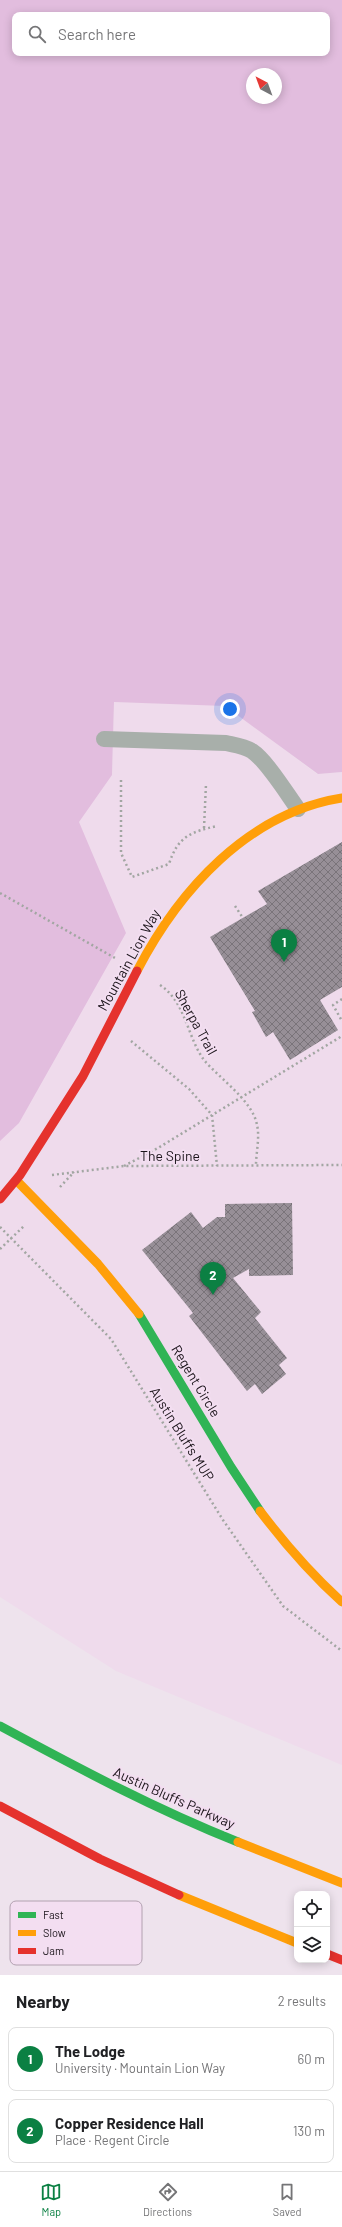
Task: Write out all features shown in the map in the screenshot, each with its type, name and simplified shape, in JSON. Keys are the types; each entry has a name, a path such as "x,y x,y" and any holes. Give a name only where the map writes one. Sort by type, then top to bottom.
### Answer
{"street":[{"name":"Mountain Lion Way","path":"0,1199 17,1181 94,1057 136,970 160,928 186,892 211,865 249,836 298,809 342,798"},
{"name":"Regent Circle","path":"17,1181 110,1279 141,1317 254,1504 301,1564 342,1602"},
{"name":"Austin Bluffs Parkway","path":"0,1726 128,1794 193,1824 342,1883"},
{"path":"0,1806 100,1858 170,1891 294,1942"},
{"path":"330,1955 342,1960"}],"lane":[{"path":"104,738 226,743 243,746 253,752 261,760 298,809"}],"path":[{"path":"121,780 121,853 132,877 169,864 179,843 188,836 204,828 206,784"},
{"name":"Sherpa Trail","path":"0,893 136,970 168,990 181,1011 203,1058 224,1082 246,1102 258,1125 256,1165"},
{"path":"235,906 243,918"},
{"path":"342,999 333,1005 342,1021"},
{"path":"124,1166 212,1115 342,1036"},
{"path":"128,1038 189,1089 212,1115 217,1166"},
{"name":"The Spine","path":"17,1181 74,1171 124,1166 342,1165"},
{"name":"Austin Bluffs MUP","path":"0,1227 111,1338 223,1520 283,1606 342,1651"},
{"path":"0,1249 12,1239"}],"shaded area":[{"path":"0,0 342,0 342,772 318,774 225,706 114,702 112,775 79,822 126,933 19,1123 0,1141"},
{"path":"114,702 225,705 317,774 342,772 342,1765 116,1671 0,1597 0,784 112,775"}],"building":[{"path":"342,842 342,987 320,1000 338,1030 290,1060 273,1032 266,1037 252,1012 255,1011 210,937 267,904 258,891"},
{"path":"292,1203 293,1275 249,1276 249,1269 233,1278 261,1312 255,1318 287,1358 279,1365 286,1374 262,1394 255,1384 247,1391 189,1316 193,1313 142,1250 191,1212 203,1228 217,1217 225,1217 225,1204"}],"traffic: fast":[{"path":"139,1314 231,1467 260,1511"},
{"path":"0,1726 147,1802 238,1842"}],"traffic: slow":[{"path":"137,971 154,941 174,912 196,885 220,860 247,838 276,820 308,806 342,798"},
{"path":"17,1181 98,1264 139,1314"},
{"path":"260,1511 299,1558 342,1602"},
{"path":"238,1842 342,1883"},
{"path":"179,1895 294,1942"}],"traffic: jam":[{"path":"0,1199 20,1175 83,1076 137,971"},
{"path":"0,1806 100,1859 179,1895"},
{"path":"330,1955 342,1960"}],"place":[{"name":"The Lodge","path":"284,962"},
{"name":"Copper Residence Hall","path":"213,1295"}]}
